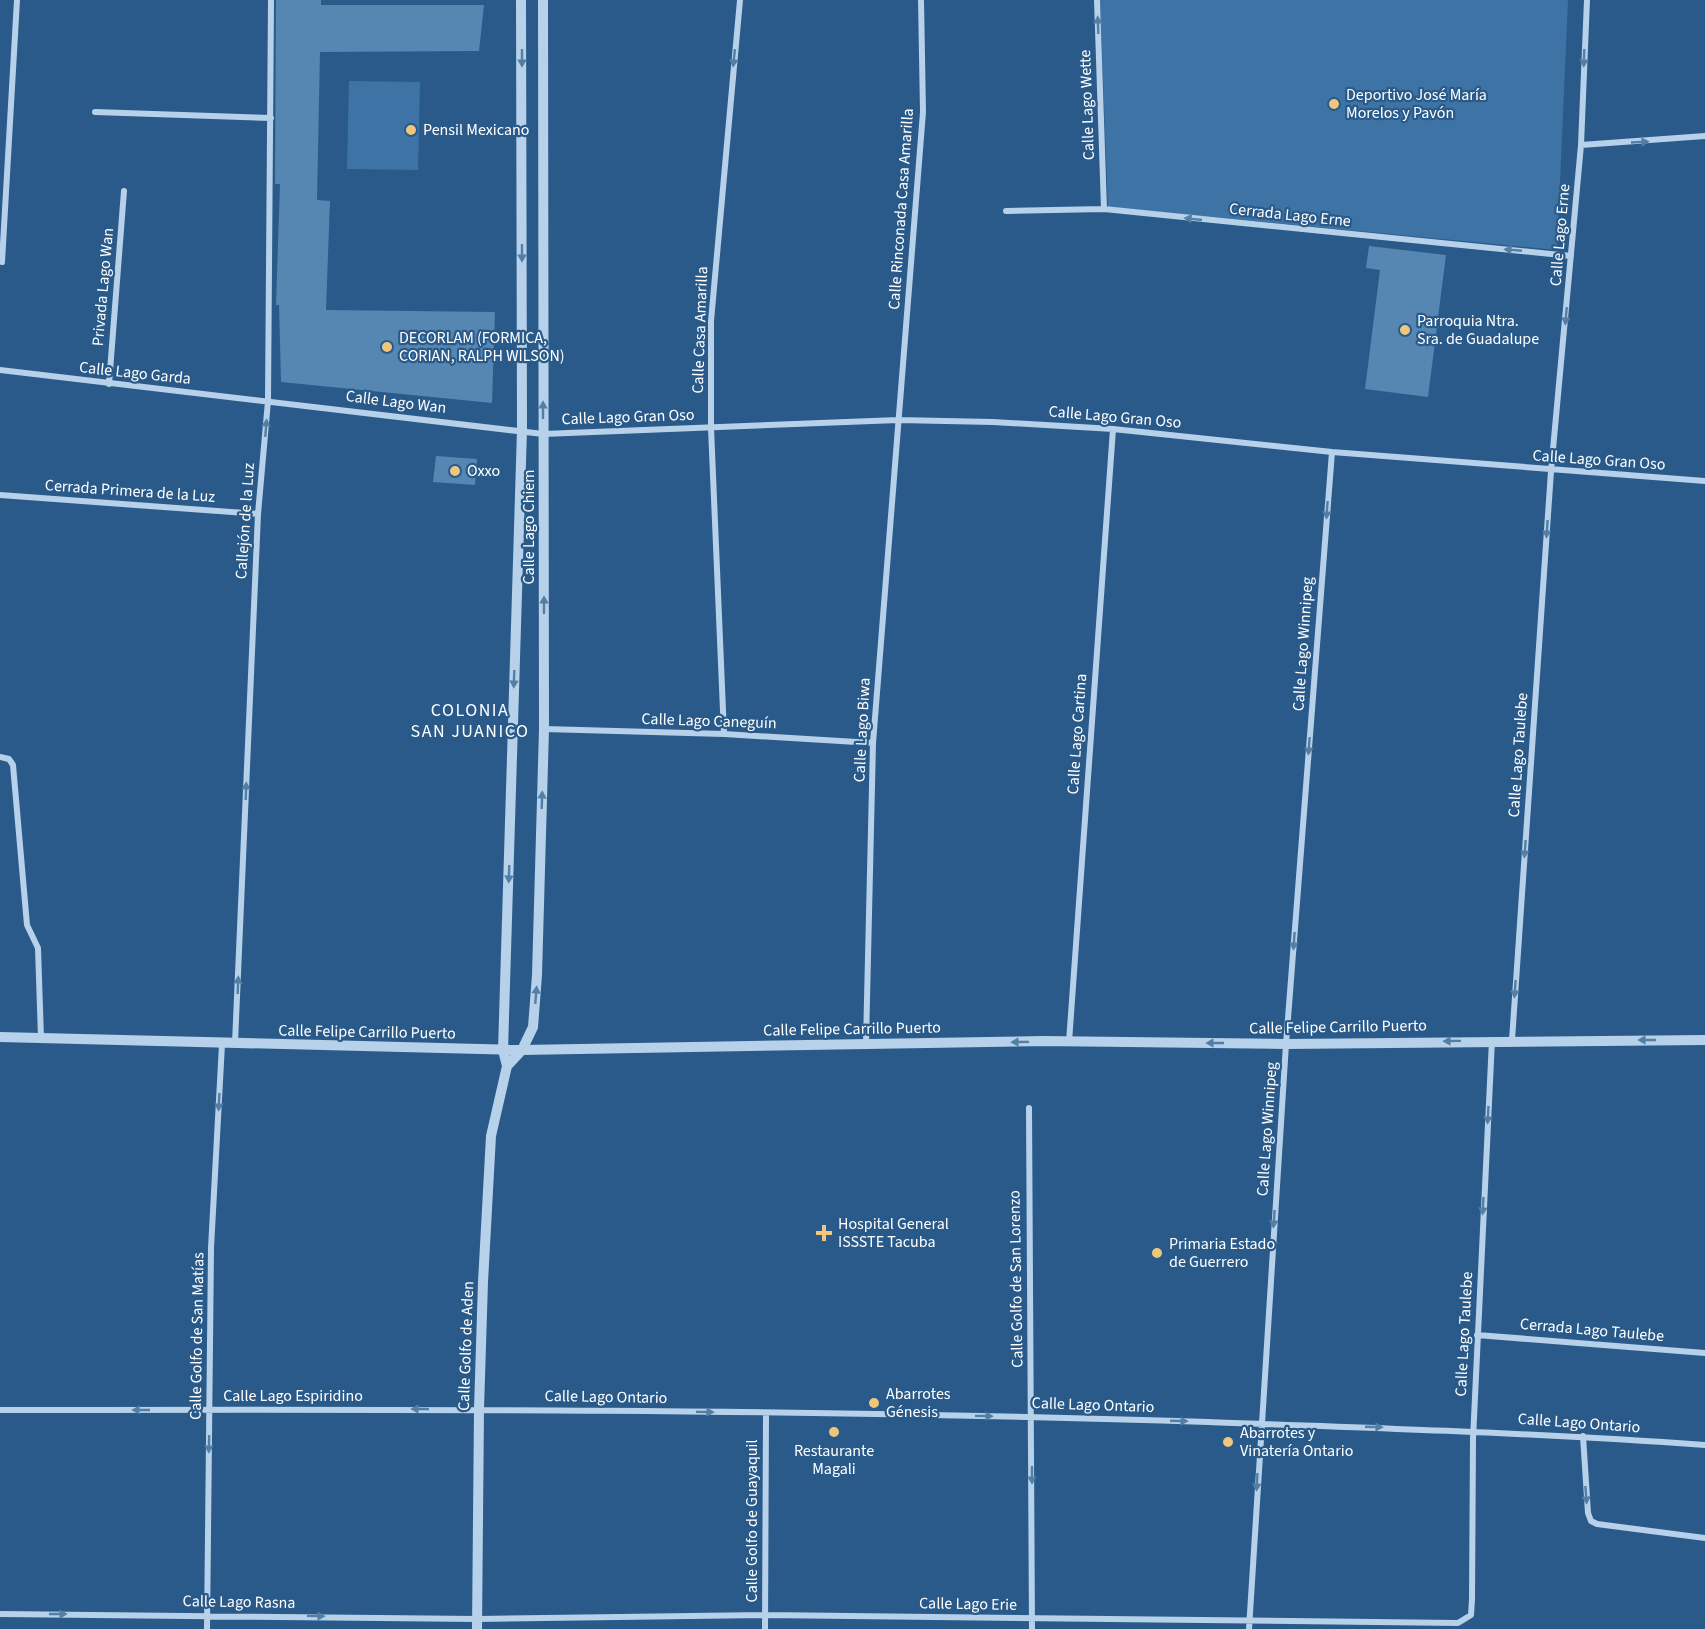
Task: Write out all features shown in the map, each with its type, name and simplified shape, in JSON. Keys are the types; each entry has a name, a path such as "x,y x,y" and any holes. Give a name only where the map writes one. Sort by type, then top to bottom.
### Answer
{"street":[{"path":"2,262 16,0"},
{"name":"Callejón de la Luz","path":"236,1044 258,514 268,401 272,0"},
{"name":"Calle Lago Chiem","path":"503,1050 522,430 521,0"},
{"name":"Calle Lago Chiem","path":"522,1050 533,1027 537,975 544,729 543,0"},
{"name":"Calle Casa Amarilla","path":"724,734 711,428 711,321 740,0"},
{"name":"Calle Rinconada Casa Amarilla","path":"898,420 923,112 921,0"},
{"name":"Calle Lago Wette","path":"1097,0 1104,209"},
{"name":"Calle Lago Erne","path":"1551,471 1581,145 1587,0"},
{"path":"95,112 271,118"},
{"path":"1581,145 1705,136"},
{"name":"Privada Lago Wan","path":"109,384 124,191"},
{"name":"Cerrada Lago Erne","path":"1006,211 1104,209 1571,255"},
{"name":"Calle Lago Garda","path":"0,370 268,401"},
{"name":"Calle Lago Wan","path":"268,401 522,430"},
{"name":"Calle Lago Gran Oso","path":"522,430 543,434 898,420 1113,429 1332,452 1551,471 1705,481"},
{"name":"Calle Lago Biwa","path":"866,1043 873,743 898,420"},
{"name":"Calle Lago Cartina","path":"1069,1042 1113,429"},
{"name":"Calle Lago Winnipeg","path":"1249,1629 1260,1424 1286,1044 1332,452"},
{"name":"Calle Lago Taulebe","path":"1512,1040 1551,471"},
{"name":"Cerrada Primera de la Luz","path":"0,495 258,514"},
{"name":"Calle Lago Caneguín","path":"544,729 724,734 873,743"},
{"path":"0,757 9,759 13,765 27,925 38,948 41,1038"},
{"name":"Calle Felipe Carrillo Puerto","path":"0,1037 503,1050 866,1043 1286,1044 1512,1040 1705,1040"},
{"name":"Calle Lago Taulebe","path":"1458,1623 1471,1615 1472,1599 1473,1430 1492,1041"},
{"name":"Calle Golfo de San Matías","path":"207,1629 211,1248 222,1044"},
{"name":"Calle Golfo de Aden","path":"477,1624 479,1409 491,1136 507,1066 503,1050"},
{"path":"507,1066 522,1050"},
{"name":"Calle Golfo de San Lorenzo","path":"1029,1108 1027,1159 1032,1417 1032,1629"},
{"name":"Cerrada Lago Taulebe","path":"1477,1335 1705,1353"},
{"name":"Calle Lago Espiridino","path":"0,1410 479,1409"},
{"name":"Calle Lago Ontario","path":"479,1409 1032,1417 1473,1430 1705,1445"},
{"name":"Calle Golfo de Guayaquil","path":"765,1629 766,1413"},
{"path":"1582,1436 1588,1513 1591,1521 1598,1524 1705,1538"},
{"name":"Calle Lago Rasna","path":"0,1614 208,1615 477,1624"},
{"name":"Calle Lago Erie","path":"477,1624 766,1615 1250,1620 1423,1626 1458,1623"}],"shaded area":[{"name":"Deportivo José María Morelos y Pavón","path":"1100,0 1568,0 1557,250 1108,207"},
{"path":"349,81 420,82 418,170 347,169"}],"building":[{"path":"276,0 321,0 321,5 484,5 479,51 320,52 317,200 330,201 326,310 495,312 492,403 281,382 279,305 276,305 280,184 275,184"},
{"name":"Parroquia Ntra. Sra. de Guadalupe","path":"1369,246 1446,255 1428,397 1365,389 1380,270 1366,268"},
{"name":"Oxxo","path":"436,456 477,459 475,485 433,482"}],"place":[{"name":"Deportivo José María Morelos y Pavón","path":"1334,104"},
{"name":"Pensil Mexicano","path":"411,130"},
{"name":"Parroquia Ntra. Sra. de Guadalupe","path":"1405,330"},
{"name":"DECORLAM (FORMICA, CORIAN, RALPH WILSON)","path":"387,347"},
{"name":"Oxxo","path":"455,471"},
{"name":"Hospital General ISSSTE Tacuba","path":"824,1233"},
{"name":"Primaria Estado de Guerrero","path":"1157,1253"},
{"name":"Abarrotes Génesis","path":"874,1403"},
{"name":"Restaurante Magali","path":"834,1432"},
{"name":"Abarrotes y Vinatería Ontario","path":"1228,1442"}],"district":[{"name":"COLONIA SAN JUANICO","path":"470,720"}]}
